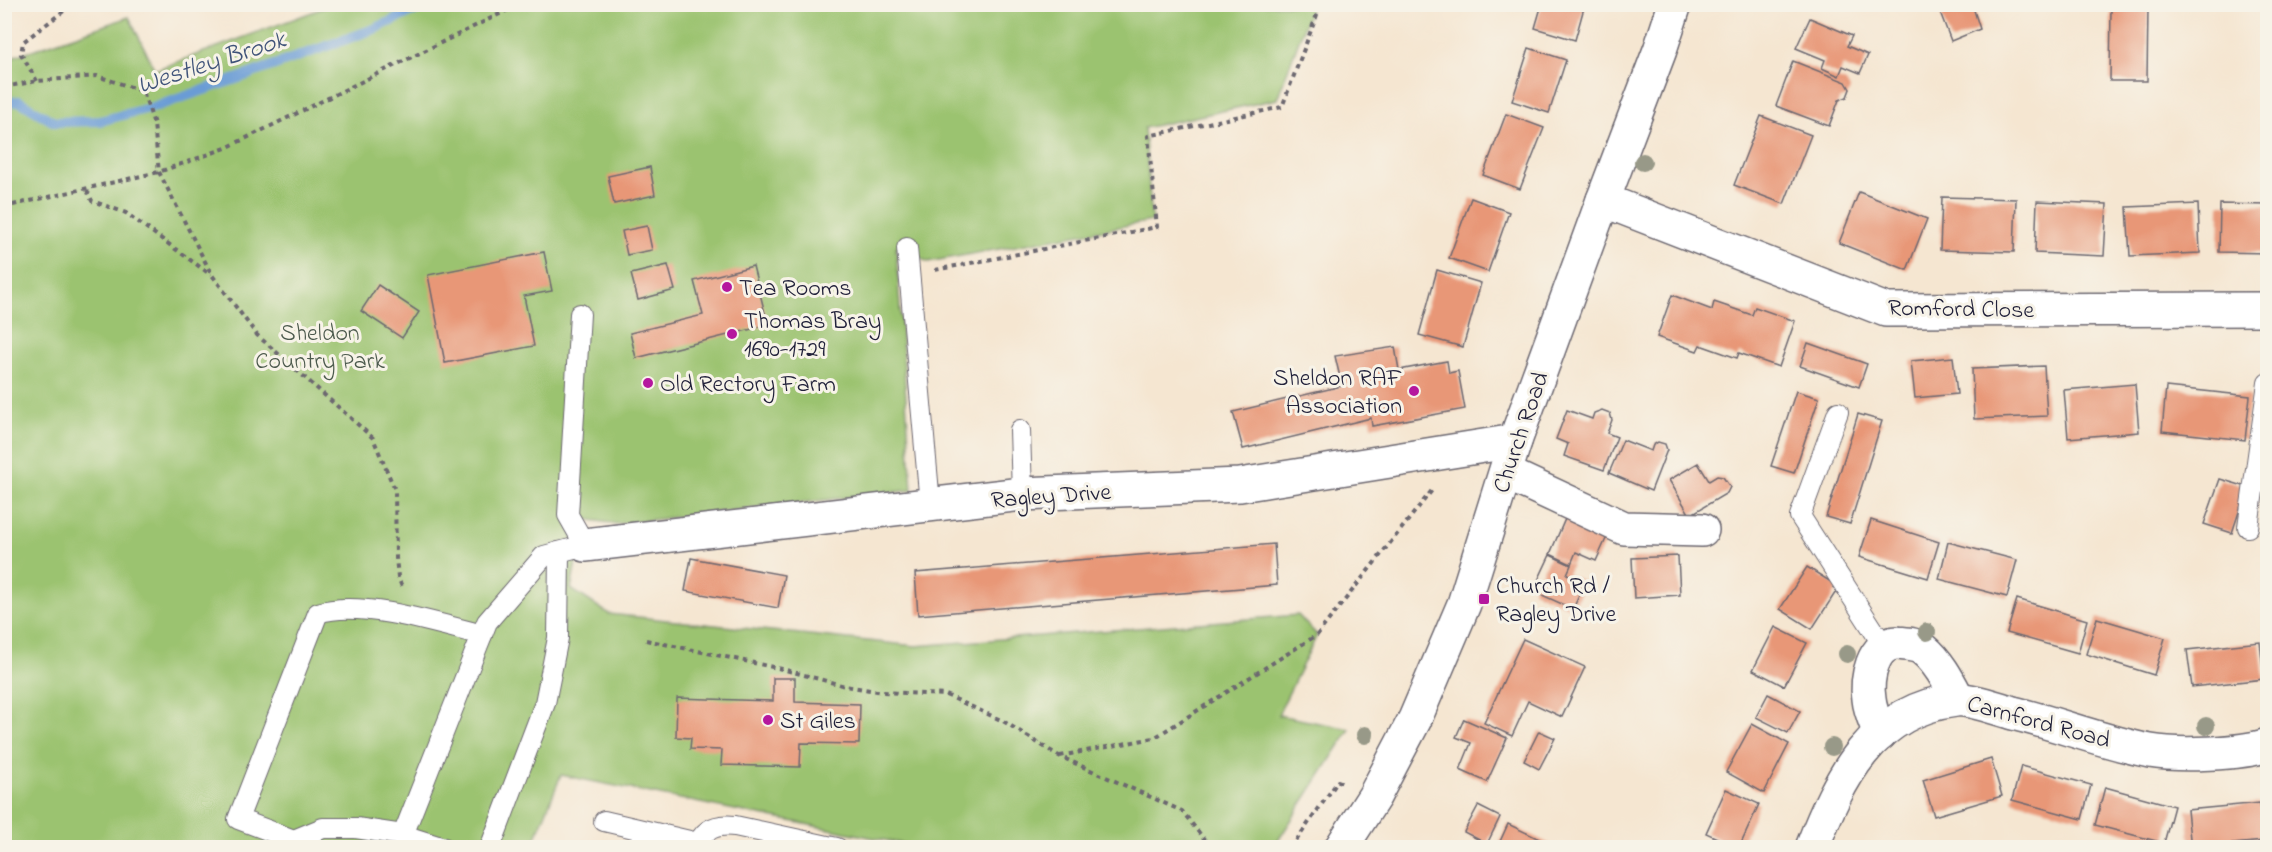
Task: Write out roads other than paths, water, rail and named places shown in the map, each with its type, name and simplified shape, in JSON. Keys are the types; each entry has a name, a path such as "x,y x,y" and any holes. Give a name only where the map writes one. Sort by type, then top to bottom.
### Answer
{"street":[{"name":"Church Road","path":"1341,848 1374,797 1415,718 1464,604 1515,441 1675,4"},
{"name":"Romford Close","path":"1603,200 1886,310 2267,316"},
{"name":"Ragley Drive","path":"572,548 1022,494 1240,485 1515,441"},
{"path":"1506,473 1624,528 1702,530"},
{"path":"1880,734 1869,699 1869,670 1879,651 1892,643 1923,648 1943,672 1958,699"},
{"name":"Carnford Road","path":"1812,848 1830,800 1855,759 1898,718 1916,709 1958,699 2151,751 2204,753 2255,749 2268,745"}],"lane":[{"path":"907,248 930,504"},
{"path":"490,848 545,703 558,638 572,548 568,515 580,314"},
{"path":"2248,527 2268,383"},
{"path":"1838,412 1800,516 1885,648"},
{"path":"1020,430 1022,494"},
{"path":"403,835 487,622 544,555 572,548"},
{"path":"444,848 403,835 356,828 323,828 294,840 238,819 318,613 331,609 396,613 482,635"},
{"path":"604,821 697,845 707,831 720,825 735,826 837,848"}],"waterway":[{"name":"Westley Brook","path":"4,103 19,101 54,122 100,121 157,106 239,78 374,29 429,4"}],"place":[{"name":"Tea Rooms","path":"727,287"},
{"name":"Thomas Bray 1690-1729","path":"732,334"},
{"name":"Old Rectory Farm","path":"648,383"},
{"name":"Sheldon RAF Association","path":"1414,391"},
{"name":"Church Rd / Ragley Drive","path":"1484,599"},
{"name":"St Giles","path":"768,720"}],"park label":[{"name":"Sheldon Country Park","path":"320,346"}]}
